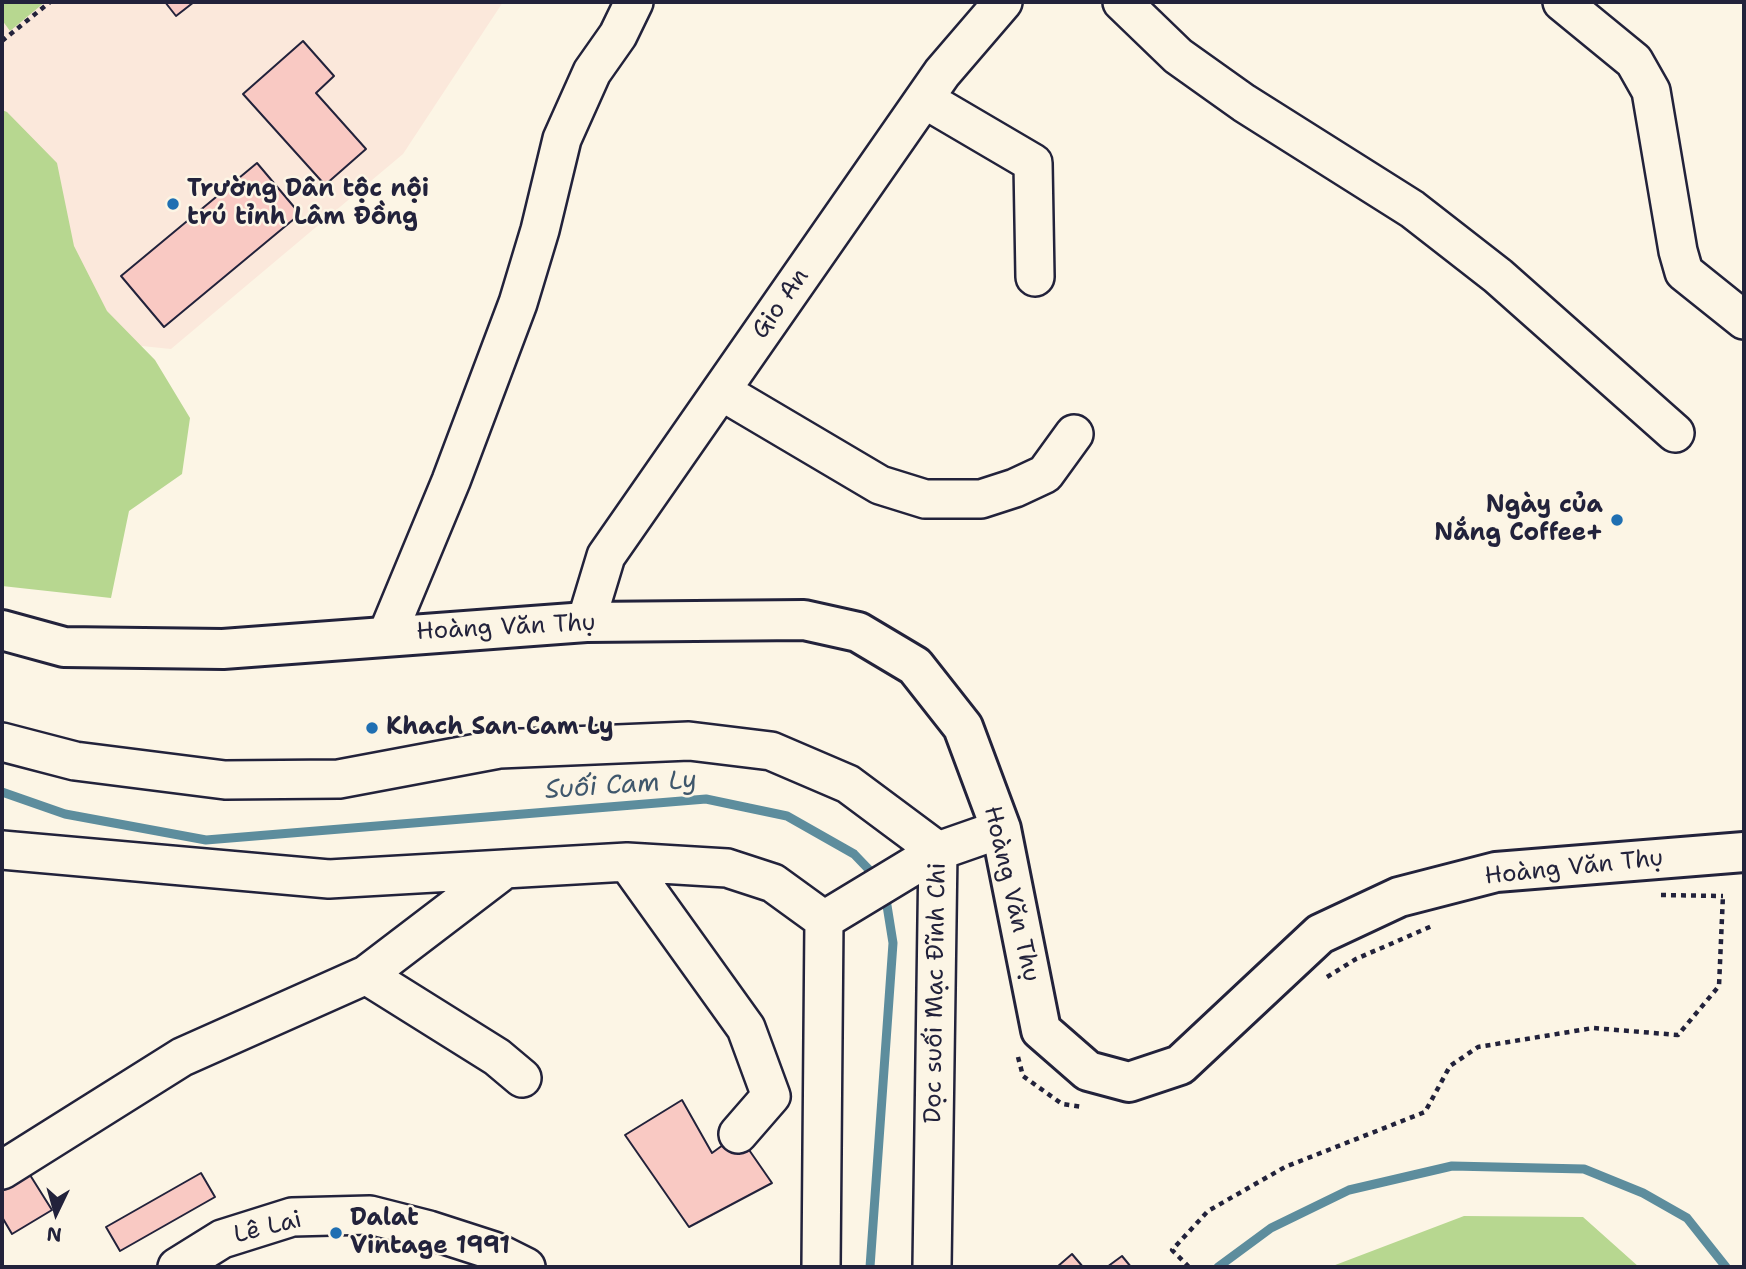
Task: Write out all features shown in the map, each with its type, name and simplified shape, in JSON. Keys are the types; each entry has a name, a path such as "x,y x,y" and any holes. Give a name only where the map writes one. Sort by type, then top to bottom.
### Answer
{"main road":[{"name":"Hoàng Văn Thụ","path":"2,630 64,647 223,649 586,622 804,620 858,632 915,666 963,727 1001,829 1041,1030 1088,1071 1129,1082 1180,1065 1320,934 1399,897 1496,872 1744,852"}],"street":[{"path":"387,635 451,481 518,303 541,230 562,139 592,72 618,35 634,2"},
{"name":"Gio An","path":"586,622 606,556 942,73 1003,2"},
{"path":"1122,2 1178,56 1244,103 1412,209 1498,276 1675,433"},
{"path":"1562,2 1634,61 1651,92 1678,251 1684,272 1744,320"},
{"path":"924,99 1033,163 1035,277"},
{"path":"721,391 880,485 925,499 981,499 1015,488 1045,474 1074,434"},
{"name":"Dọc suối Mạc Đĩnh Chi","path":"2,742 75,761 225,780 339,779 499,749 689,741 771,751 848,784 938,851 932,1267"},
{"path":"824,920 938,851 1001,829"},
{"path":"2,850 329,879 627,862 726,868 773,883 824,920"},
{"path":"627,862 746,1028 771,1096 738,1134"},
{"path":"2,1170 182,1057 366,975 505,869"},
{"path":"821,1267 824,920"},
{"path":"366,975 497,1057 522,1078"},
{"name":"Lê Lai","path":"177,1267 222,1239 292,1217 370,1214 494,1251 526,1267"},
{"path":"429,1230 470,1267"}],"path":[{"path":"2,41 50,2"},
{"path":"1189,1267 1172,1250 1208,1211 1286,1167 1425,1112 1450,1066 1478,1047 1593,1028 1678,1035 1719,986 1723,888"}],"shaded area":[{"name":"Trường Dân tộc nội trú tỉnh Lâm Đồng","path":"2,2 503,2 403,154 171,349 83,340 2,253"}],"green space":[{"path":"2,2 45,2 10,31 2,20"},
{"path":"2,110 57,163 74,246 107,311 155,360 190,418 182,474 129,511 111,598 2,586"},
{"path":"1464,1216 1583,1217 1639,1267 1330,1267"}],"building":[{"path":"165,2 194,2 176,16"},
{"path":"303,41 334,76 316,93 366,149 325,185 243,94"},
{"path":"257,163 300,214 164,327 121,276"},
{"path":"682,1100 712,1153 738,1134 772,1183 689,1227 625,1135"},
{"path":"25,1167 52,1210 12,1234 2,1217 2,1181"},
{"path":"201,1173 215,1197 120,1251 106,1227"},
{"path":"1072,1254 1083,1267 1057,1267"},
{"path":"1122,1256 1131,1267 1107,1267"}],"waterway":[{"name":"Suối Cam Ly","path":"2,792 65,814 206,840 706,799 787,816 854,854 877,878"},
{"name":"Suối Cam Ly","path":"870,1267 893,943 885,893"},
{"name":"Suối Cam Ly","path":"1218,1267 1271,1228 1349,1190 1452,1166 1584,1169 1643,1193 1687,1218 1726,1267"}],"place":[{"name":"Trường Dân tộc nội trú tỉnh Lâm Đồng","path":"173,204"},
{"name":"Ngày của Nắng Coffee+","path":"1617,520"},
{"name":"Khach San Cam Ly","path":"372,728"},
{"name":"Dalat Vintage 1991","path":"336,1233"}]}
